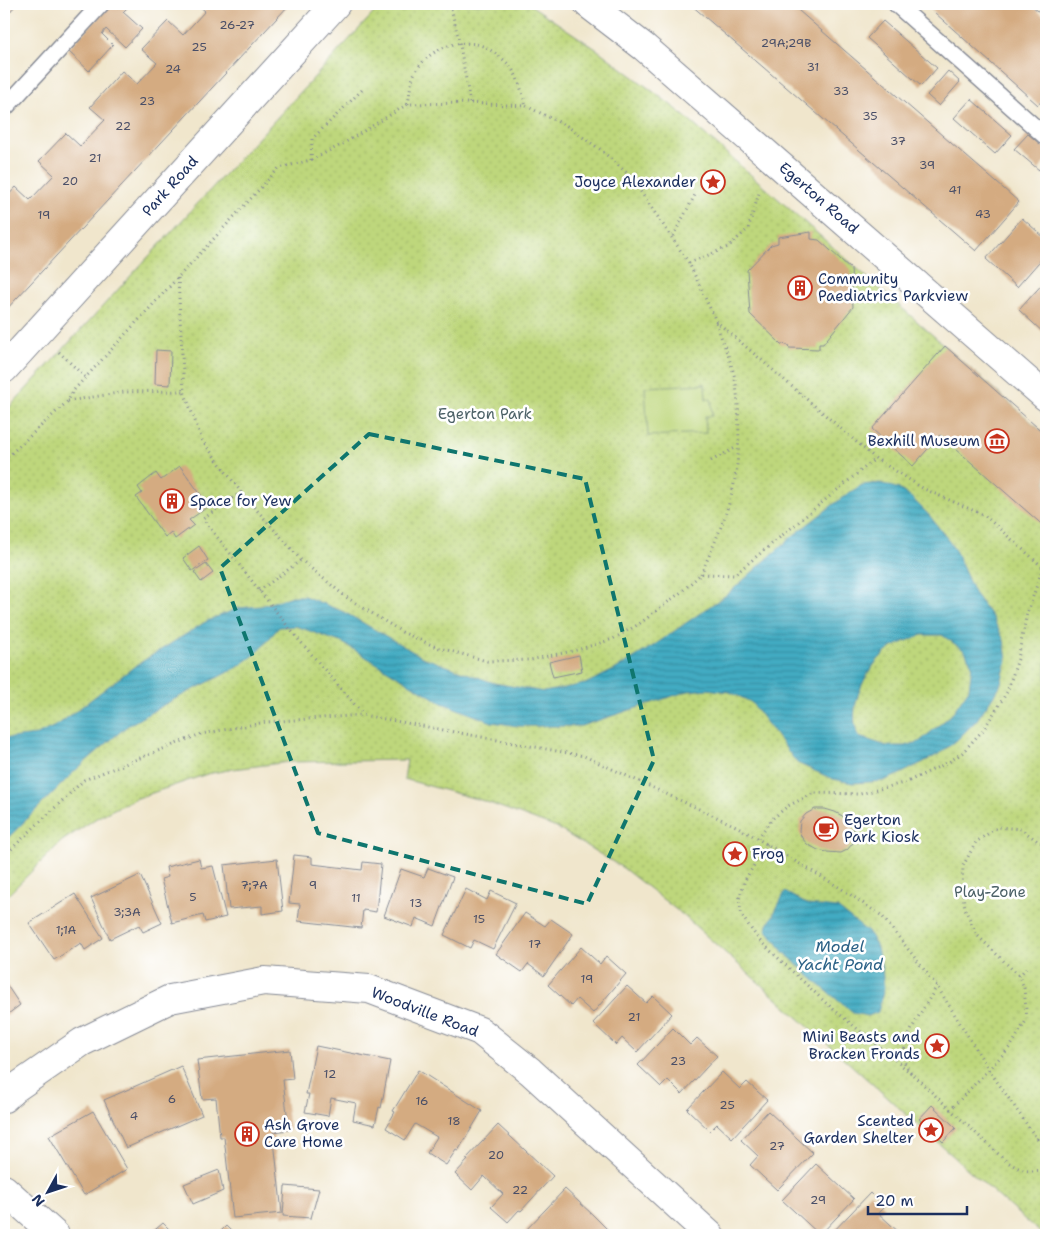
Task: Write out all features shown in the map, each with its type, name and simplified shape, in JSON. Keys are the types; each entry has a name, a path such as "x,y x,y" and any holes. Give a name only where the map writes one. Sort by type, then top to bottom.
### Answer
{"street":[{"name":"Park Road","path":"4,369 336,4"},
{"name":"Egerton Road","path":"588,4 644,46 1046,397"},
{"name":"Woodville Road","path":"4,1098 82,1042 170,999 264,981 369,989 480,1031 530,1071 710,1235"},
{"path":"4,1189 55,1235"}],"lane":[{"path":"4,110 101,4"},
{"path":"896,4 1046,137"}],"path":[{"path":"450,4 460,44 470,103"},
{"path":"408,104 415,72 425,60 440,48 460,44 476,44 493,51 510,65 526,106"},
{"path":"311,160 312,139 363,90"},
{"path":"4,460 68,401 73,391 279,168 311,160 341,145 408,104 470,103 526,106 567,126 601,150 630,176 673,236 689,263 716,321 735,383 737,466 730,498 718,534 700,574 680,593 639,624 613,639 577,650 530,660 487,661 436,647 402,632 346,597 301,560 241,492 202,440 184,391 178,278"},
{"path":"689,263 728,246 748,229 762,185 780,163"},
{"path":"673,236 695,195"},
{"path":"716,321 875,458 924,489 984,515 1046,570"},
{"path":"59,352 86,378"},
{"path":"68,401 124,392 184,391"},
{"path":"711,461 738,447"},
{"path":"700,574 734,574 875,458"},
{"path":"241,492 202,519 292,633 364,715"},
{"path":"259,591 301,560"},
{"path":"758,838 772,819 788,806 814,793 860,794 907,782 949,762 962,753 984,728 1007,692 1018,659 1026,617 1043,567"},
{"path":"4,856 84,780 201,734 266,722 364,715 584,756 729,822 842,889 882,916 937,986 989,1070 1037,1139 1046,1148"},
{"path":"950,1110 1011,1046 1027,1019 1024,988 1019,976 977,935 964,902 962,888 963,866 976,842 998,827 1020,829 1039,842 1046,844"},
{"path":"767,844 745,880 739,899 742,916 759,940 826,1003 912,1074 1006,1160 1019,1169 1030,1172 1046,1169"},
{"path":"1019,976 1026,968"},
{"path":"912,1074 904,1062 904,1050 908,1038 937,986"},
{"path":"1037,1139 1046,1129"}],"highlighted area":[{"path":"369,434 585,479 654,760 587,904 318,833 220,568"}],"green space":[{"name":"Egerton Park","path":"382,4 529,4 599,51 675,108 1046,435 1046,1235 1043,1235 1009,1206 683,915 623,868 557,828 484,801 404,779 407,760 288,762 207,774 132,800 98,817 62,841 4,899 4,413"},
{"path":"705,384 706,399 711,399 712,416 705,416 706,433 648,436 645,387"}],"water":[{"path":"880,483 899,489 913,499 929,515 956,552 974,593 992,617 1004,640 1007,660 1000,686 976,721 957,740 939,754 900,774 883,781 853,783 833,779 797,763 751,702 730,692 707,689 688,691 581,726 518,726 492,722 442,703 343,643 296,626 279,627 257,653 238,667 167,703 127,726 77,769 4,842 4,737 37,735 59,724 135,666 207,621 239,608 261,606 292,596 304,596 344,612 422,657 494,683 544,692 585,684 616,669 653,646 729,593 794,535 847,494 862,485","holes":["922,635 942,635 965,651 972,665 969,689 951,715 919,742 905,746 887,746 859,737 855,726 854,713 861,687 875,663 893,647 900,644"]},
{"name":"Model Yacht Pond","path":"785,892 808,905 837,908 868,932 876,945 882,968 884,988 878,1012 868,1016 853,1013 785,953 766,929"}],"building":[{"path":"4,4 17,4 4,18"},
{"path":"111,4 125,4 128,7 123,12 142,29 125,47 106,29 102,34 113,45 89,71 67,50"},
{"path":"197,4 290,4 4,312 4,200 16,187 30,200 54,175 39,161 66,133 80,146 105,120 90,107 122,71 137,84 157,63 141,49 168,21 183,35 205,11"},
{"path":"690,4 791,4 1019,202 976,251"},
{"path":"925,4 1030,4 1046,18 1046,96 1038,105"},
{"path":"883,21 937,68 921,86 867,38"},
{"path":"948,71 960,82 939,106 927,95"},
{"path":"971,99 1012,135 995,154 954,118"},
{"path":"1028,134 1046,149 1046,160 1039,170 1014,149"},
{"path":"1022,218 1046,239 1046,254 1017,287 986,259"},
{"name":"Community Paediatrics Parkview","path":"811,232 811,239 819,240 851,269 853,307 823,344 819,344 819,349 789,348 788,345 781,344 750,314 747,270 771,245 778,243 778,237"},
{"path":"1046,280 1046,335 1019,310"},
{"name":"Bexhill Museum","path":"945,346 1046,435 1046,528 940,435 913,466 872,429"},
{"path":"156,350 171,351 170,385 155,384"},
{"name":"Space for Yew","path":"180,466 209,506 189,520 194,525 175,539 171,532 165,537 136,497 142,493 138,487 156,473 161,480"},
{"path":"199,546 208,560 192,571 183,558"},
{"path":"206,564 213,573 201,582 194,572"},
{"path":"579,655 582,671 553,677 549,662"},
{"name":"Egerton Park Kiosk","path":"815,809 835,812 848,819 853,826 855,834 853,843 847,850 841,853 818,850 807,844 802,838 799,831 800,821 806,814"},
{"path":"294,855 312,857 312,864 362,870 363,862 381,864 376,912 363,910 361,928 298,921 300,904 289,903"},
{"path":"199,859 201,868 213,866 226,917 205,922 203,915 172,923 161,879 168,877 166,867"},
{"path":"277,859 283,911 262,914 262,906 229,909 224,865"},
{"path":"428,868 453,877 435,926 416,918 413,927 384,916 401,869 424,877"},
{"path":"140,875 162,923 143,932 139,925 110,939 91,898"},
{"path":"466,889 487,900 491,891 516,903 493,949 474,940 470,948 444,935"},
{"path":"75,894 103,938 85,950 81,943 54,960 29,923"},
{"path":"525,913 545,926 551,919 573,934 544,976 528,964 522,972 496,954"},
{"path":"581,947 600,964 606,956 626,974 593,1013 577,999 571,1006 548,985"},
{"path":"4,981 20,1005 4,1017"},
{"path":"627,986 646,1003 653,996 672,1014 637,1052 622,1038 616,1045 593,1023"},
{"path":"673,1028 690,1045 697,1038 717,1056 682,1094 668,1080 661,1087 638,1065"},
{"path":"316,1046 390,1061 381,1108 379,1107 375,1125 353,1120 356,1103 331,1098 328,1116 305,1112 309,1094 306,1094"},
{"name":"Ash Grove Care Home","path":"290,1050 293,1079 283,1080 289,1130 273,1132 282,1213 233,1218 224,1137 220,1137 216,1098 202,1099 197,1060"},
{"path":"181,1066 202,1115 126,1148 104,1100"},
{"path":"418,1070 482,1111 458,1151 456,1150 446,1165 427,1153 437,1137 415,1124 405,1140 386,1128 395,1112 393,1111"},
{"path":"722,1072 740,1089 747,1082 767,1100 732,1138 717,1124 710,1131 687,1109"},
{"path":"932,1105 956,1128 943,1142 919,1119"},
{"path":"93,1111 127,1169 84,1195 49,1136"},
{"path":"768,1111 813,1153 777,1190 750,1165 758,1156 741,1140"},
{"path":"498,1125 553,1176 521,1211 519,1210 508,1222 491,1207 503,1194 484,1176 472,1190 455,1174 468,1160 466,1159"},
{"path":"816,1164 854,1199 820,1235 782,1200"},
{"path":"219,1170 223,1191 193,1204 184,1184"},
{"path":"285,1186 319,1189 311,1218 283,1216"},
{"path":"565,1189 613,1235 530,1235 525,1231"},
{"path":"870,1193 884,1207 878,1213 902,1235 830,1235"},
{"path":"163,1223 173,1233 171,1235 149,1235"},
{"path":"226,1226 235,1235 217,1235"}],"place":[{"name":"Joyce Alexander","path":"713,182"},
{"name":"Community Paediatrics Parkview","path":"800,288"},
{"name":"Bexhill Museum","path":"997,441"},
{"name":"Space for Yew","path":"172,501"},
{"name":"Egerton Park Kiosk","path":"826,829"},
{"name":"Frog","path":"735,854"},
{"name":"Mini Beasts and Bracken Fronds","path":"937,1046"},
{"name":"Scented Garden Shelter","path":"931,1130"},
{"name":"Ash Grove Care Home","path":"247,1134"}],"park label":[{"name":"Play-Zone","path":"990,892"}]}
